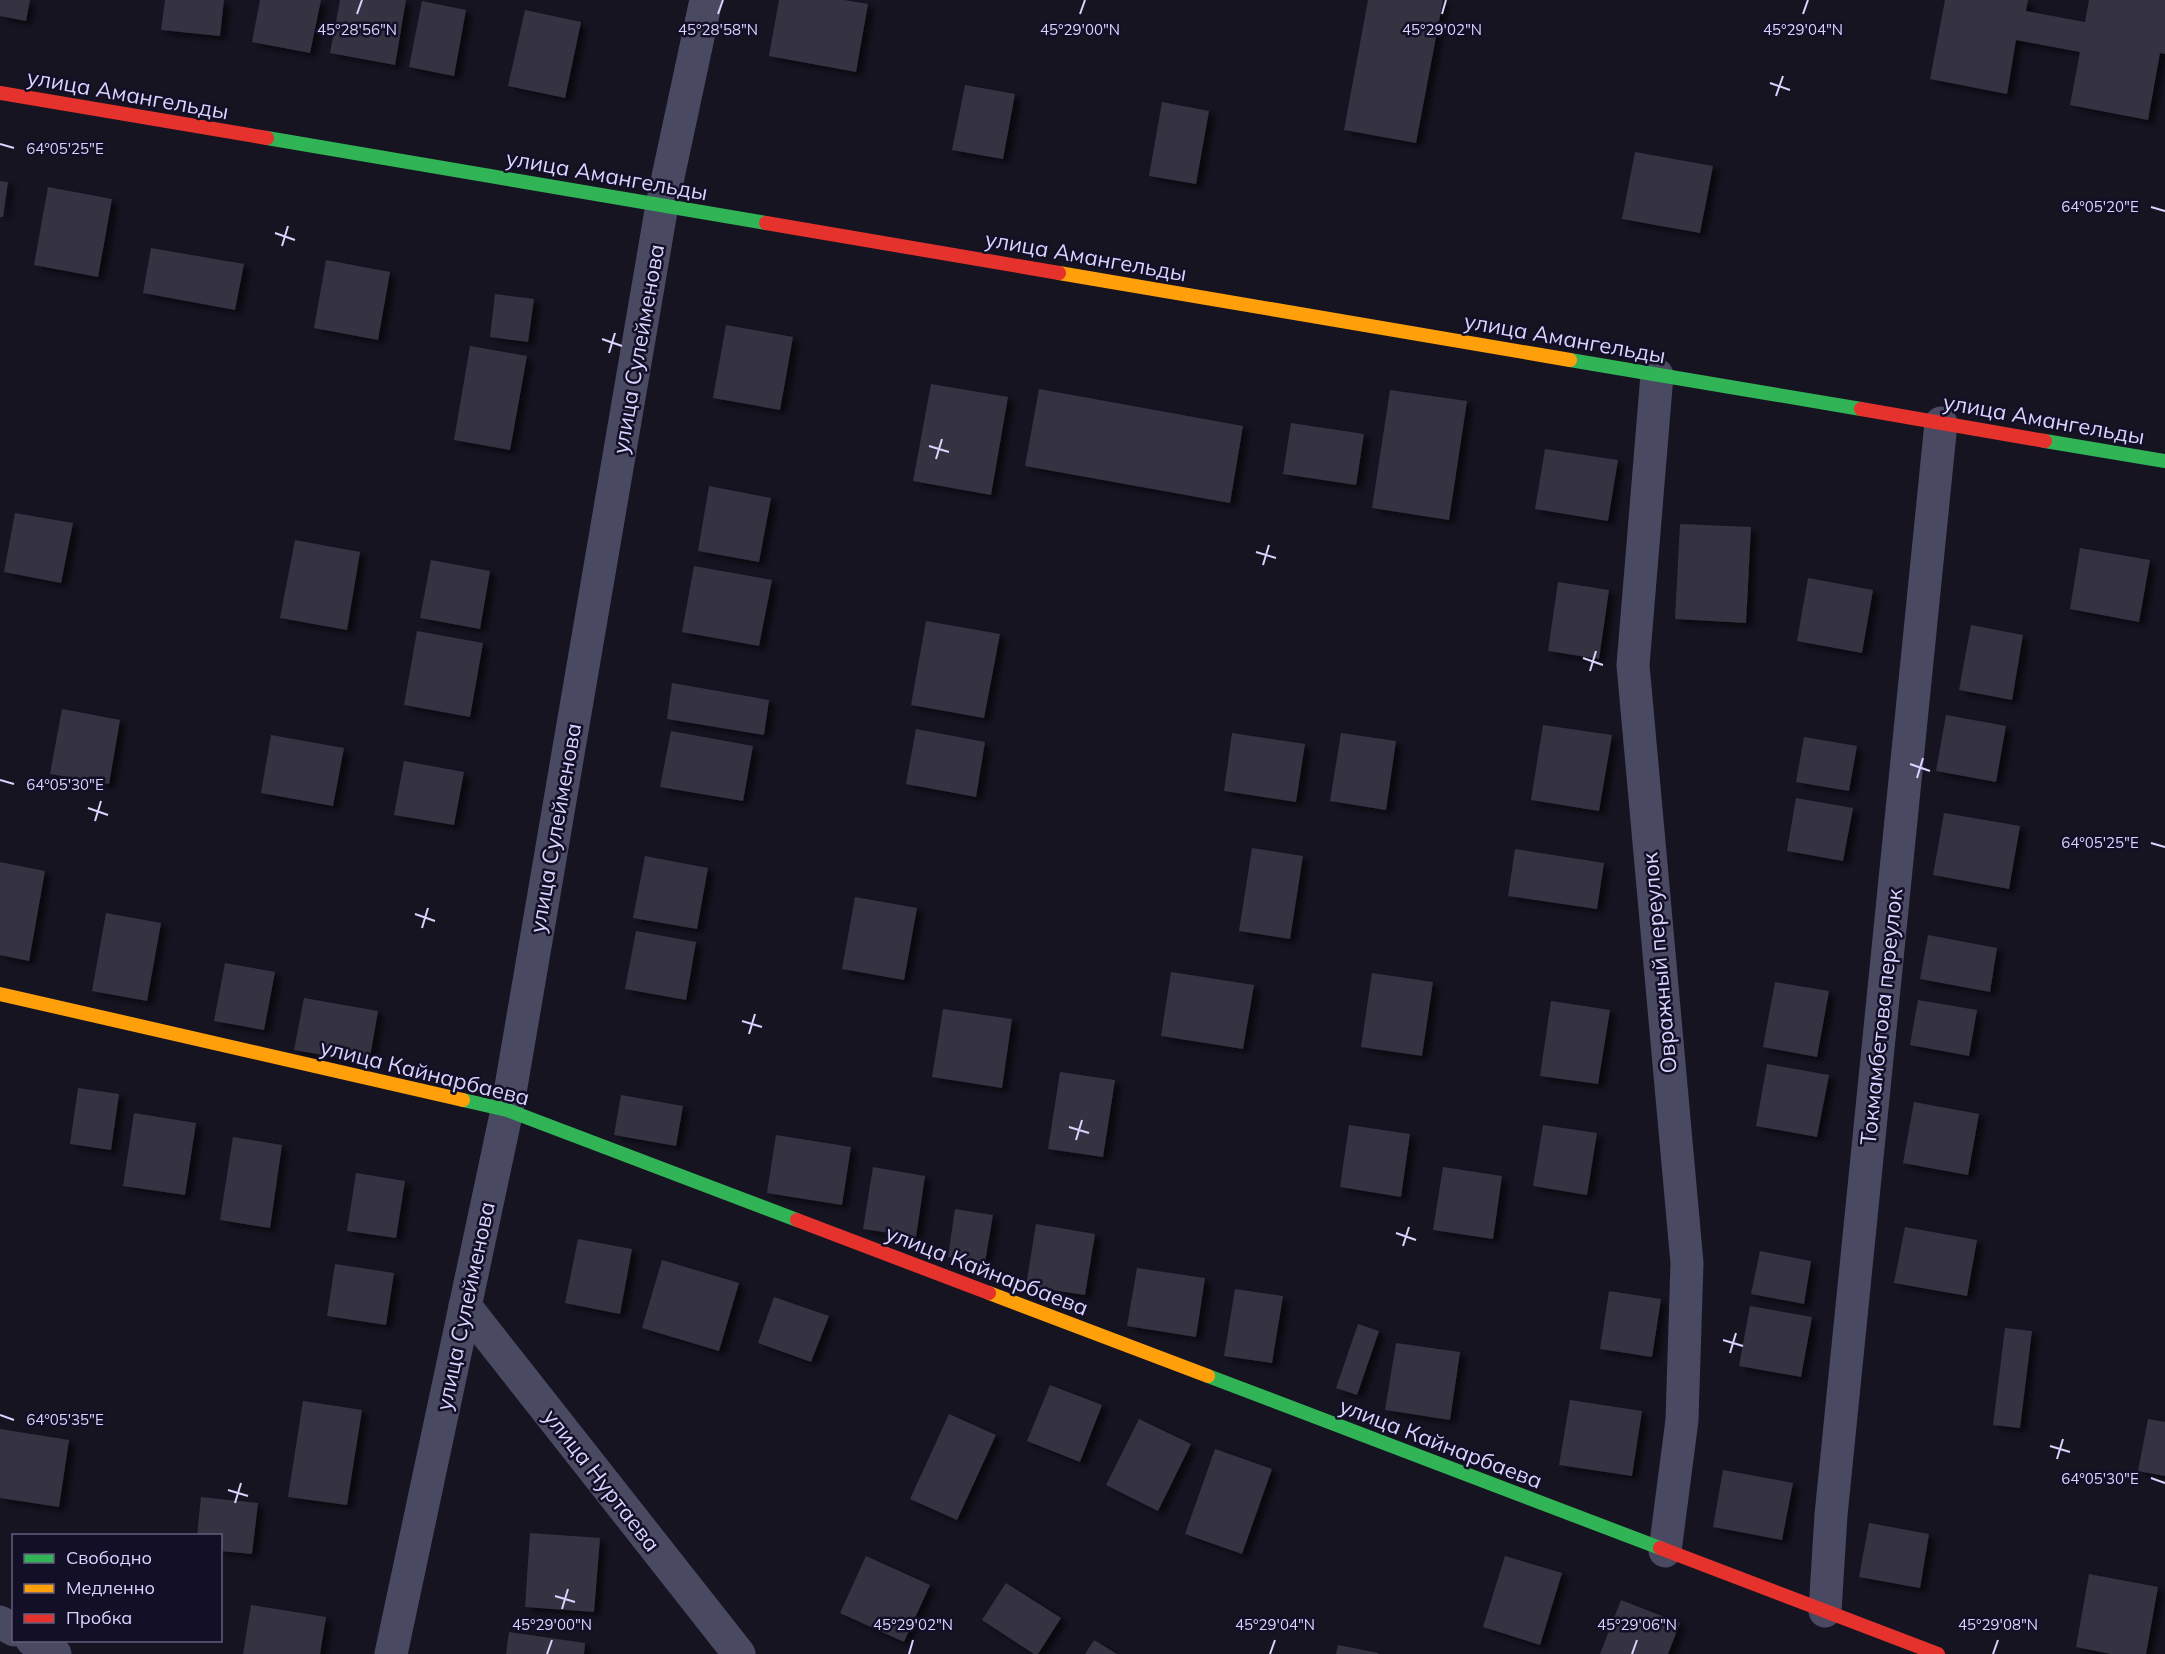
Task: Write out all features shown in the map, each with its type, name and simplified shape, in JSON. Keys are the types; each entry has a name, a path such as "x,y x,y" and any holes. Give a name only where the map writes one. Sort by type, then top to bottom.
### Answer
{"street":[{"name":"улица Сулейменова","path":"392,1654 507,1110 662,205 706,0"},
{"name":"улица Амангельды","path":"0,93 2165,461"},
{"name":"Овражный переулок","path":"1656,375 1633,665 1687,1263 1682,1420 1665,1551"},
{"name":"Токмамбетова переулок","path":"1825,1611 1831,1515 1941,423"},
{"name":"улица Кайнарбаева","path":"0,994 507,1110 1938,1654"},
{"name":"улица Нуртаева","path":"465,1306 739,1654"},
{"path":"34,1642 55,1654"}],"building":[{"path":"0,0 30,0 26,21 0,16"},
{"path":"165,0 224,0 220,36 161,30"},
{"path":"260,0 321,0 310,53 252,42"},
{"path":"340,0 406,0 395,65 330,53"},
{"path":"779,0 844,0 868,4 856,72 769,56"},
{"path":"1368,0 1443,0 1416,143 1344,130"},
{"path":"1945,0 2028,0 2026,11 2085,22 2089,0 2165,0 2165,54 2160,53 2148,120 2070,105 2080,52 2016,40 2007,94 1930,79"},
{"path":"422,1 466,10 454,76 409,67"},
{"path":"525,10 581,22 565,98 508,86"},
{"path":"965,85 1015,94 1003,159 952,150"},
{"path":"1162,102 1209,111 1196,184 1149,176"},
{"path":"1635,152 1713,166 1700,233 1622,219"},
{"path":"0,181 8,182 3,217 0,217"},
{"path":"48,187 112,199 98,277 34,265"},
{"path":"151,248 244,264 235,310 143,293"},
{"path":"326,260 390,272 378,340 314,328"},
{"path":"495,294 534,299 528,342 490,337"},
{"path":"726,325 793,337 780,410 713,398"},
{"path":"470,346 527,356 510,450 454,440"},
{"path":"931,384 1008,397 991,495 913,481"},
{"path":"1039,389 1243,426 1230,503 1025,466"},
{"path":"1390,390 1467,401 1449,520 1372,508"},
{"path":"1291,423 1364,434 1356,485 1283,474"},
{"path":"1545,449 1618,460 1608,521 1535,509"},
{"path":"709,486 771,498 759,562 698,551"},
{"path":"15,513 73,523 61,583 4,572"},
{"path":"1680,524 1751,527 1746,623 1675,619"},
{"path":"295,540 360,552 347,630 280,618"},
{"path":"2080,548 2150,560 2139,622 2070,609"},
{"path":"431,560 490,571 480,629 420,618"},
{"path":"694,566 772,580 759,646 682,632"},
{"path":"1808,578 1873,590 1862,653 1797,641"},
{"path":"1558,582 1609,590 1599,659 1548,651"},
{"path":"926,621 1000,634 984,718 911,705"},
{"path":"1971,625 2023,635 2012,700 1959,690"},
{"path":"417,631 483,643 470,717 404,705"},
{"path":"672,683 769,700 764,735 667,719"},
{"path":"62,709 120,720 109,784 50,774"},
{"path":"1946,715 2006,726 1996,782 1936,771"},
{"path":"1543,725 1612,735 1599,811 1531,800"},
{"path":"916,729 985,742 976,797 906,784"},
{"path":"671,731 753,746 743,801 660,787"},
{"path":"1232,733 1305,744 1296,802 1224,791"},
{"path":"1341,733 1396,741 1386,810 1330,801"},
{"path":"271,735 344,748 333,806 261,793"},
{"path":"1804,737 1857,746 1849,791 1796,782"},
{"path":"404,761 464,772 454,825 394,815"},
{"path":"1796,798 1853,808 1843,861 1787,851"},
{"path":"1944,813 2020,826 2009,889 1933,875"},
{"path":"1252,848 1303,856 1290,939 1239,931"},
{"path":"1515,849 1604,863 1597,909 1508,896"},
{"path":"645,856 708,868 697,929 633,918"},
{"path":"0,862 45,871 29,961 0,955"},
{"path":"855,897 917,908 904,980 842,969"},
{"path":"106,913 161,923 147,1001 92,991"},
{"path":"636,931 696,942 686,1000 625,989"},
{"path":"1928,935 1997,948 1990,992 1920,979"},
{"path":"225,963 275,972 264,1030 214,1021"},
{"path":"1171,972 1254,985 1243,1049 1161,1036"},
{"path":"1372,973 1433,982 1422,1056 1361,1047"},
{"path":"1775,982 1829,991 1817,1057 1763,1047"},
{"path":"304,998 378,1011 369,1063 294,1050"},
{"path":"1918,1000 1977,1010 1969,1056 1910,1045"},
{"path":"1551,1001 1610,1010 1598,1084 1540,1076"},
{"path":"943,1009 1012,1019 1002,1088 932,1077"},
{"path":"1767,1064 1829,1075 1817,1137 1756,1126"},
{"path":"1060,1072 1115,1080 1103,1157 1048,1149"},
{"path":"78,1088 119,1094 111,1150 70,1144"},
{"path":"621,1095 683,1106 676,1146 614,1135"},
{"path":"1914,1102 1979,1114 1968,1175 1903,1163"},
{"path":"134,1113 196,1123 185,1195 123,1186"},
{"path":"1349,1125 1410,1134 1401,1197 1340,1187"},
{"path":"1543,1125 1597,1133 1587,1195 1533,1186"},
{"path":"776,1135 851,1147 842,1205 767,1193"},
{"path":"233,1137 282,1145 270,1228 220,1220"},
{"path":"873,1167 925,1176 916,1237 863,1229"},
{"path":"1443,1167 1502,1176 1493,1239 1433,1230"},
{"path":"356,1173 405,1181 396,1238 347,1231"},
{"path":"955,1209 993,1215 985,1262 948,1257"},
{"path":"1036,1224 1095,1234 1085,1295 1026,1286"},
{"path":"1905,1227 1977,1240 1967,1296 1894,1283"},
{"path":"578,1239 632,1249 620,1314 565,1303"},
{"path":"1760,1251 1811,1261 1804,1304 1751,1294"},
{"path":"662,1260 739,1283 719,1351 642,1328"},
{"path":"335,1264 394,1273 386,1325 327,1316"},
{"path":"1137,1268 1205,1278 1196,1337 1127,1326"},
{"path":"1235,1289 1283,1296 1272,1363 1224,1356"},
{"path":"1609,1291 1661,1299 1652,1357 1600,1349"},
{"path":"774,1297 829,1316 811,1362 758,1343"},
{"path":"1750,1306 1812,1317 1801,1377 1739,1366"},
{"path":"1358,1324 1379,1331 1357,1395 1336,1388"},
{"path":"2005,1328 2032,1331 2020,1428 1993,1425"},
{"path":"1396,1343 1460,1352 1450,1420 1385,1410"},
{"path":"1050,1385 1102,1405 1080,1462 1027,1441"},
{"path":"1570,1400 1642,1411 1632,1476 1559,1465"},
{"path":"303,1401 362,1410 347,1505 288,1497"},
{"path":"949,1414 996,1435 957,1520 910,1499"},
{"path":"1139,1419 1191,1444 1158,1511 1106,1485"},
{"path":"2148,1419 2165,1422 2165,1476 2138,1471"},
{"path":"0,1429 69,1440 59,1507 0,1498"},
{"path":"1215,1449 1272,1469 1242,1554 1185,1534"},
{"path":"1723,1470 1793,1483 1782,1540 1713,1527"},
{"path":"201,1497 258,1503 252,1554 222,1551 222,1534 197,1534"},
{"path":"1869,1523 1929,1534 1920,1588 1859,1577"},
{"path":"530,1533 600,1538 594,1612 525,1607"},
{"path":"866,1556 930,1585 904,1642 840,1613"},
{"path":"1505,1556 1562,1573 1540,1645 1483,1627"},
{"path":"2089,1574 2158,1587 2146,1654 2111,1654 2076,1647"},
{"path":"1006,1583 1061,1618 1038,1654 1034,1654 982,1620"},
{"path":"1621,1600 1680,1623 1668,1654 1600,1654"},
{"path":"251,1605 326,1617 320,1654 243,1654"},
{"path":"509,1632 585,1643 584,1654 506,1654"},
{"path":"1094,1640 1117,1654 1085,1654"},
{"path":"1338,1645 1378,1653 1378,1654 1336,1654"}],"traffic: fast":[{"path":"267,138 766,223"},
{"path":"1570,360 1861,409"},
{"path":"2045,441 2165,461"},
{"path":"463,1100 507,1110 797,1220"},
{"path":"1208,1376 1660,1548"}],"traffic: slow":[{"path":"1059,273 1570,360"},
{"path":"0,994 463,1100"},
{"path":"989,1293 1208,1376"}],"traffic: jam":[{"path":"0,93 267,138"},
{"path":"766,223 1059,273"},
{"path":"1861,409 2045,441"},
{"path":"797,1220 989,1293"},
{"path":"1660,1548 1938,1654"}]}
